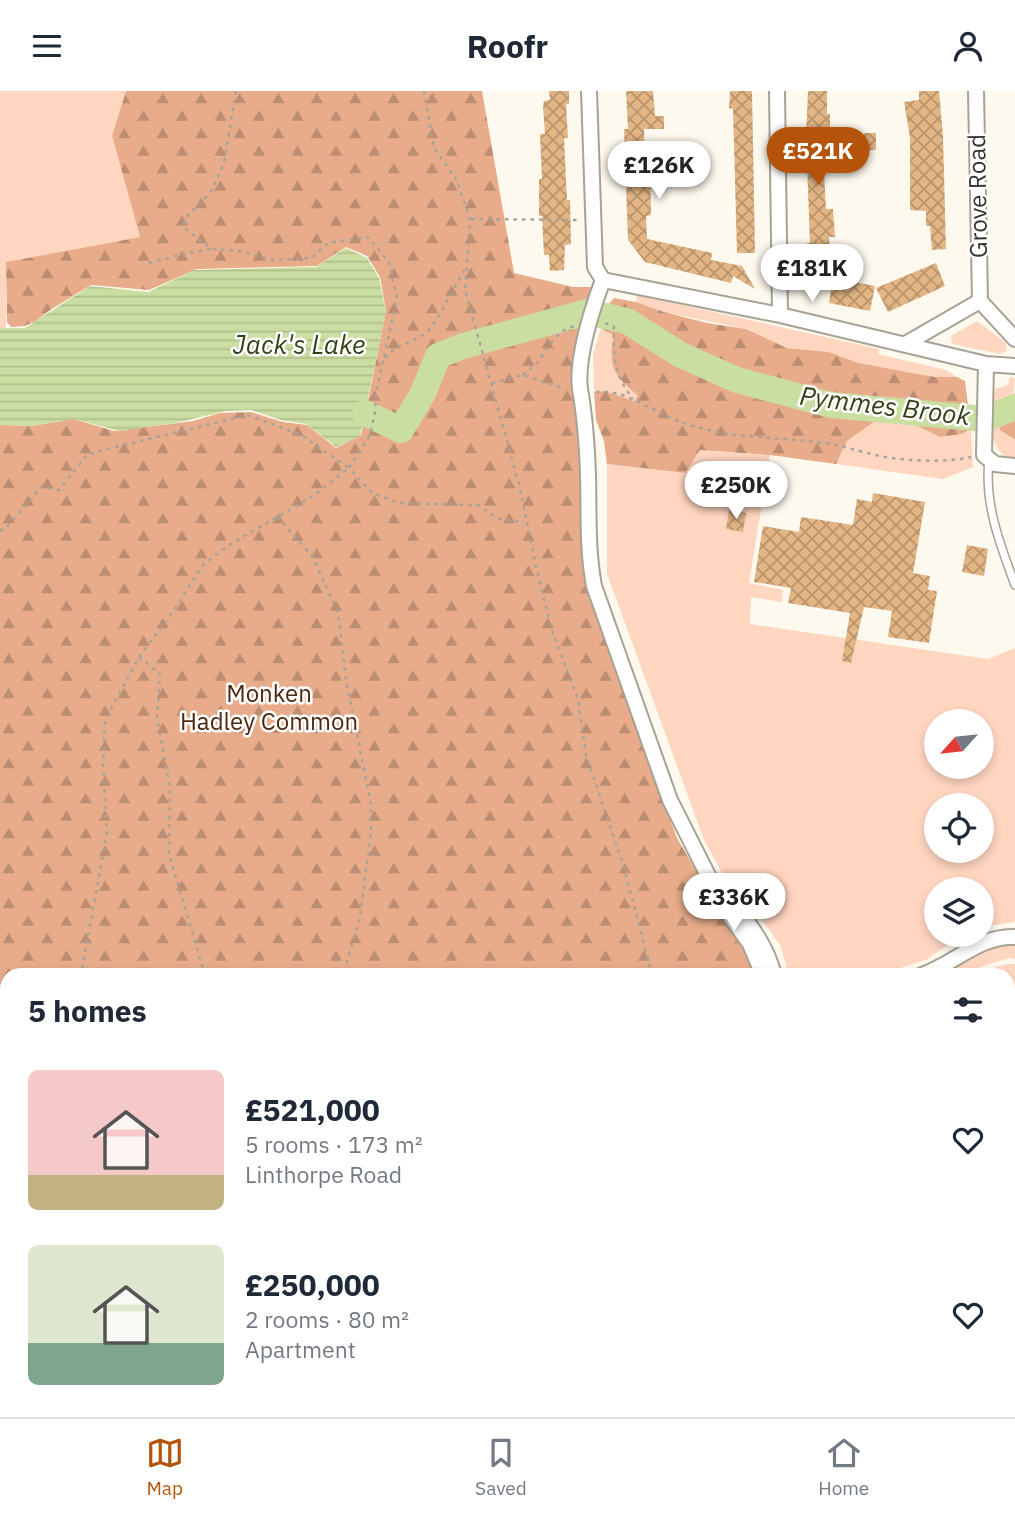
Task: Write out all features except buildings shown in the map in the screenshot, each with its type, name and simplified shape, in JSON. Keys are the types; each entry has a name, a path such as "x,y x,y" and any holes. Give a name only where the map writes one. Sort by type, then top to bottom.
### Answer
{"street":[{"path":"589,91 595,267 603,280 780,314 986,363 1015,366"},
{"path":"776,91 780,314"},
{"name":"Grove Road","path":"976,91 980,301"},
{"path":"603,280 591,313 582,354 580,389 587,447 590,564 594,586 670,800 725,909 750,944 760,968"},
{"path":"907,343 980,301 1015,339"},
{"path":"986,363 987,457 995,464 1015,466"},
{"path":"712,884 738,909 765,948 772,968"},
{"path":"941,968 972,948 1000,937 1015,937"}],"lane":[{"path":"987,457 987,493 1015,585"}],"path":[{"path":"212,250 184,228 185,218 211,192 224,163 236,91"},
{"path":"424,91 434,148 456,179 470,219 465,290 519,484 552,631 578,699 586,755 624,863 650,968"},
{"path":"470,219 593,220"},
{"path":"82,968 107,832 103,764 104,720 139,657 202,566 229,545 313,496 349,468 370,435 376,392 397,299 389,262 368,237 328,243 312,258 271,260 240,251 212,250 187,253 149,263"},
{"path":"383,361 393,348 416,339 430,329 466,267"},
{"path":"490,383 523,375 582,394 605,391 649,406 680,422 733,435 821,442 884,457 955,461 987,457"},
{"path":"0,531 7,527 41,487 59,490 87,456 111,447 248,415 301,435 349,468 372,493 399,503 478,505 499,519 526,522"},
{"path":"277,517 313,557 338,613 346,680 371,804 371,832 360,918 345,968"},
{"path":"139,657 160,674 157,717 170,789 169,854 203,968"}],"shaded area":[{"path":"0,91 126,91 112,137 140,237 6,262 6,328 0,341"},
{"path":"637,295 879,349 878,354 946,370 957,377 935,377 858,363 829,352 787,348 746,329 664,312 636,302"},
{"path":"977,321 1006,343 1007,351 1000,354 952,344 951,336"},
{"path":"601,328 613,334 612,363 618,376 638,396 634,401 605,391 594,392 593,355"},
{"path":"1010,377 1015,378 1010,438 1015,440 1015,461 999,450 994,441 991,420 995,389 1008,385"},
{"path":"885,414 940,437 962,434 971,429 973,467 943,479 836,464 847,441"},
{"path":"699,450 770,455 749,583 783,590 782,602 751,597 750,624 988,659 1015,648 1015,922 994,925 994,877 924,877 924,947 945,947 926,960 899,968 787,968 780,945 742,893 727,882 704,840 607,574 607,464 685,473"},
{"path":"1001,940 1015,942 1015,959 1009,958 977,968 950,968 977,951 994,947 994,943"},
{"path":"1007,964 1015,964 1015,968 993,968"}],"green space":[{"name":"Monken Hadley Common","path":"126,91 482,91 514,273 573,287 600,287 582,354 584,578 677,838 754,968 0,968 0,425 31,426 74,419 114,431 193,421 220,413 251,412 283,422 307,425 336,448 361,435 386,311 380,277 367,256 346,247 317,266 197,269 149,290 91,285 36,321 25,326 11,327 7,322 6,262 140,237 112,136"},
{"path":"614,298 707,323 746,329 787,348 829,352 858,363 935,377 957,377 965,381 971,429 962,434 940,437 885,414 847,441 836,464 770,455 700,450 685,473 607,464 604,441 596,420 594,392 605,391 634,401 638,396 614,370 613,335 601,328 607,306"},
{"path":"1015,393 1015,440 1000,430 1003,405"}],"water":[{"name":"Jack's Lake","path":"346,248 367,258 379,278 386,312 360,436 336,447 306,424 281,420 251,410 226,411 180,422 119,431 75,419 31,426 0,425 0,328 25,328 90,286 148,292 195,270 316,267"}],"waterway":[{"name":"Pymmes Brook","path":"365,413 401,430 423,393 438,356 463,346 587,312 627,321 681,355 737,380 831,405 985,419 1015,407"}]}
